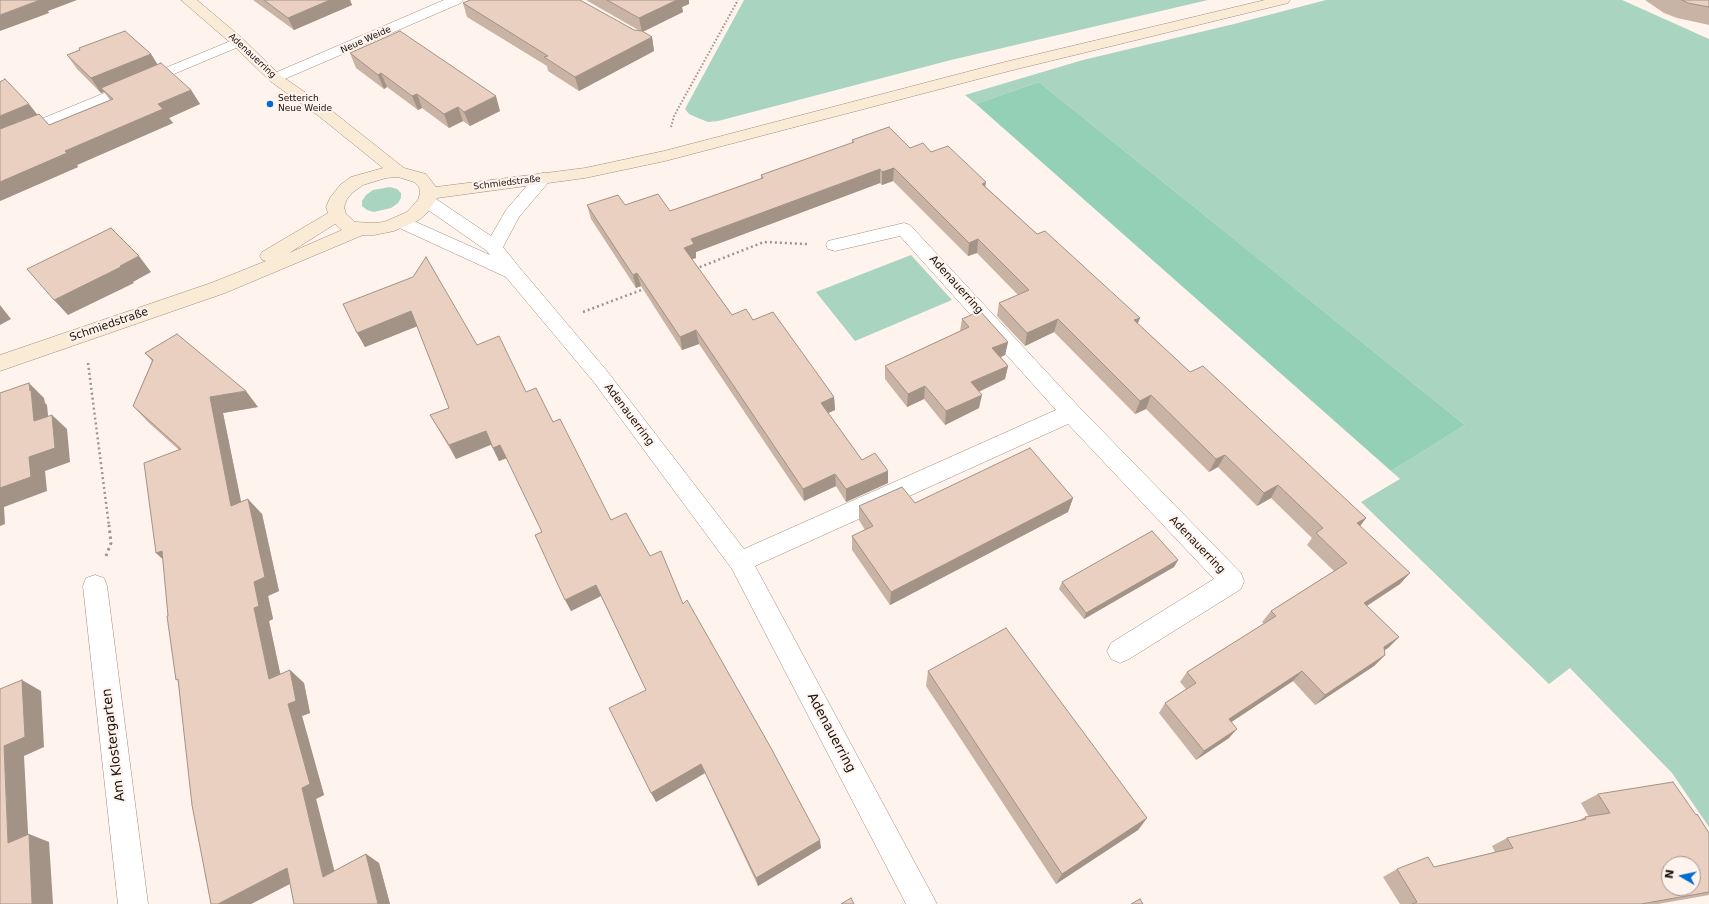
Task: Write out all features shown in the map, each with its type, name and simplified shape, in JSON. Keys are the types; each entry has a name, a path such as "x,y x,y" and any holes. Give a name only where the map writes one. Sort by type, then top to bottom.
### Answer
{"street":[{"name":"Adenauerring","path":"188,0 238,42 275,78 337,122 398,172"},
{"name":"Neue Weide","path":"275,78 456,0"},
{"name":"Schmiedstraße","path":"428,197 543,178 585,173 665,156 997,69 1283,0"},
{"path":"0,142 238,42"},
{"name":"Adenauerring","path":"337,122 371,176"},
{"path":"398,172 420,178 427,185 428,197 421,209 401,222 381,228 360,229 349,226 337,215 335,206 343,193 357,182 371,176 398,172"},
{"path":"494,247 512,214 543,178"},
{"name":"Adenauerring","path":"428,197 494,247 512,272 600,376 740,562 922,904"},
{"name":"Schmiedstraße","path":"218,288 337,215"},
{"name":"Adenauerring","path":"401,222 512,272"},
{"name":"Adenauerring","path":"835,245 904,228 1071,413 1232,582 1120,651"},
{"name":"Schmiedstraße","path":"0,363 218,288 360,229"},
{"path":"740,562 1071,413"},
{"name":"Am Klostergarten","path":"95,586 134,904"}],"path":[{"path":"665,156 674,116 738,0"},
{"path":"691,270 764,242 835,245"},
{"path":"555,323 648,287"},
{"path":"84,333 111,543 95,586"}],"green space":[{"path":"744,0 1208,0 951,60 718,121 708,122 689,114 685,109"},
{"path":"1326,0 1622,0 1709,39 1709,827 1672,773 1570,668 1549,684 1361,502 1400,479 1391,471 1465,425 1039,82 976,104 965,95 1083,60 1234,24"},
{"path":"1039,82 1465,425 1391,471 976,104"},
{"path":"390,187 397,189 401,193 401,198 398,203 391,208 374,212 367,210 362,206 362,201 366,195 373,190"},
{"path":"911,255 952,300 855,341 816,292"}],"building":[{"path":"0,0 40,0 0,15"},
{"path":"264,0 330,0 288,18"},
{"path":"470,0 580,0 634,30 642,31 652,37 575,77 544,57 548,56 463,3"},
{"path":"607,0 677,0 639,18"},
{"path":"1682,0 1709,0 1709,7 1688,3"},
{"path":"125,31 151,54 91,78 67,55 80,50 79,48"},
{"path":"400,31 496,96 464,112 458,107 444,114 417,94 412,96 381,73 378,75 350,53"},
{"path":"161,63 191,90 158,104 163,109 65,151 67,153 0,182 0,129 39,114 49,125 113,99 101,88"},
{"path":"5,79 29,104 0,116 0,82"},
{"path":"889,127 910,148 923,143 931,152 948,146 986,182 982,184 1037,234 1045,231 1140,318 1134,320 1190,372 1203,366 1366,518 1357,523 1410,573 1364,603 1399,637 1384,647 1385,655 1325,695 1302,671 1229,719 1237,729 1204,751 1165,703 1196,683 1187,672 1276,616 1271,611 1347,563 1316,533 1323,528 1278,485 1264,493 1225,455 1216,459 1151,395 1140,401 1058,319 1027,333 999,303 1029,290 978,239 969,243 894,168 882,172 880,169 691,239 694,244 684,248 732,315 746,309 753,320 773,312 834,397 821,403 862,460 875,453 888,471 846,489 835,474 803,489 696,330 680,337 637,273 633,275 587,205 618,195 625,205 658,194 670,211 763,178 761,175 854,142 852,140"},
{"path":"111,228 139,256 120,266 121,267 54,300 27,269"},
{"path":"426,257 477,345 499,336 526,392 536,388 553,422 560,419 611,520 626,513 650,556 661,551 683,604 687,600 771,748 820,840 756,878 701,764 651,793 609,708 646,690 596,585 565,600 535,535 542,532 500,445 493,448 486,431 449,445 430,415 449,408 411,311 357,333 343,304 413,277"},
{"path":"980,311 1008,342 992,348 1008,366 971,382 982,395 946,411 925,386 908,394 885,366 969,327 962,319"},
{"path":"177,334 246,391 210,397 231,506 248,499 265,577 254,582 259,606 254,608 269,679 290,670 296,701 288,704 310,784 302,788 323,877 366,854 378,904 294,904 287,868 218,904 211,904 192,805 178,679 176,680 167,616 162,551 156,553 144,463 181,449 133,406 153,360 145,353"},
{"path":"29,383 34,421 52,415 55,448 29,457 31,477 0,488 0,393"},
{"path":"1030,448 1073,498 891,592 852,536 873,526 859,506 902,487 915,503"},
{"path":"1152,531 1178,560 1086,613 1062,582"},
{"path":"1006,628 1147,818 1062,874 928,671"},
{"path":"22,680 25,737 4,746 8,843 29,834 32,904 0,904 0,689"},
{"path":"1673,782 1709,833 1709,892 1701,893 1701,856 1661,856 1661,896 1686,896 1641,904 1412,904 1417,902 1397,869 1428,857 1434,867 1513,848 1507,838 1586,819 1585,817 1610,813 1598,794"},
{"path":"851,898 854,904 841,904"},
{"path":"1140,899 1143,904 1131,904"}],"place":[{"name":"Setterich Neue Weide","path":"270,104"}]}
